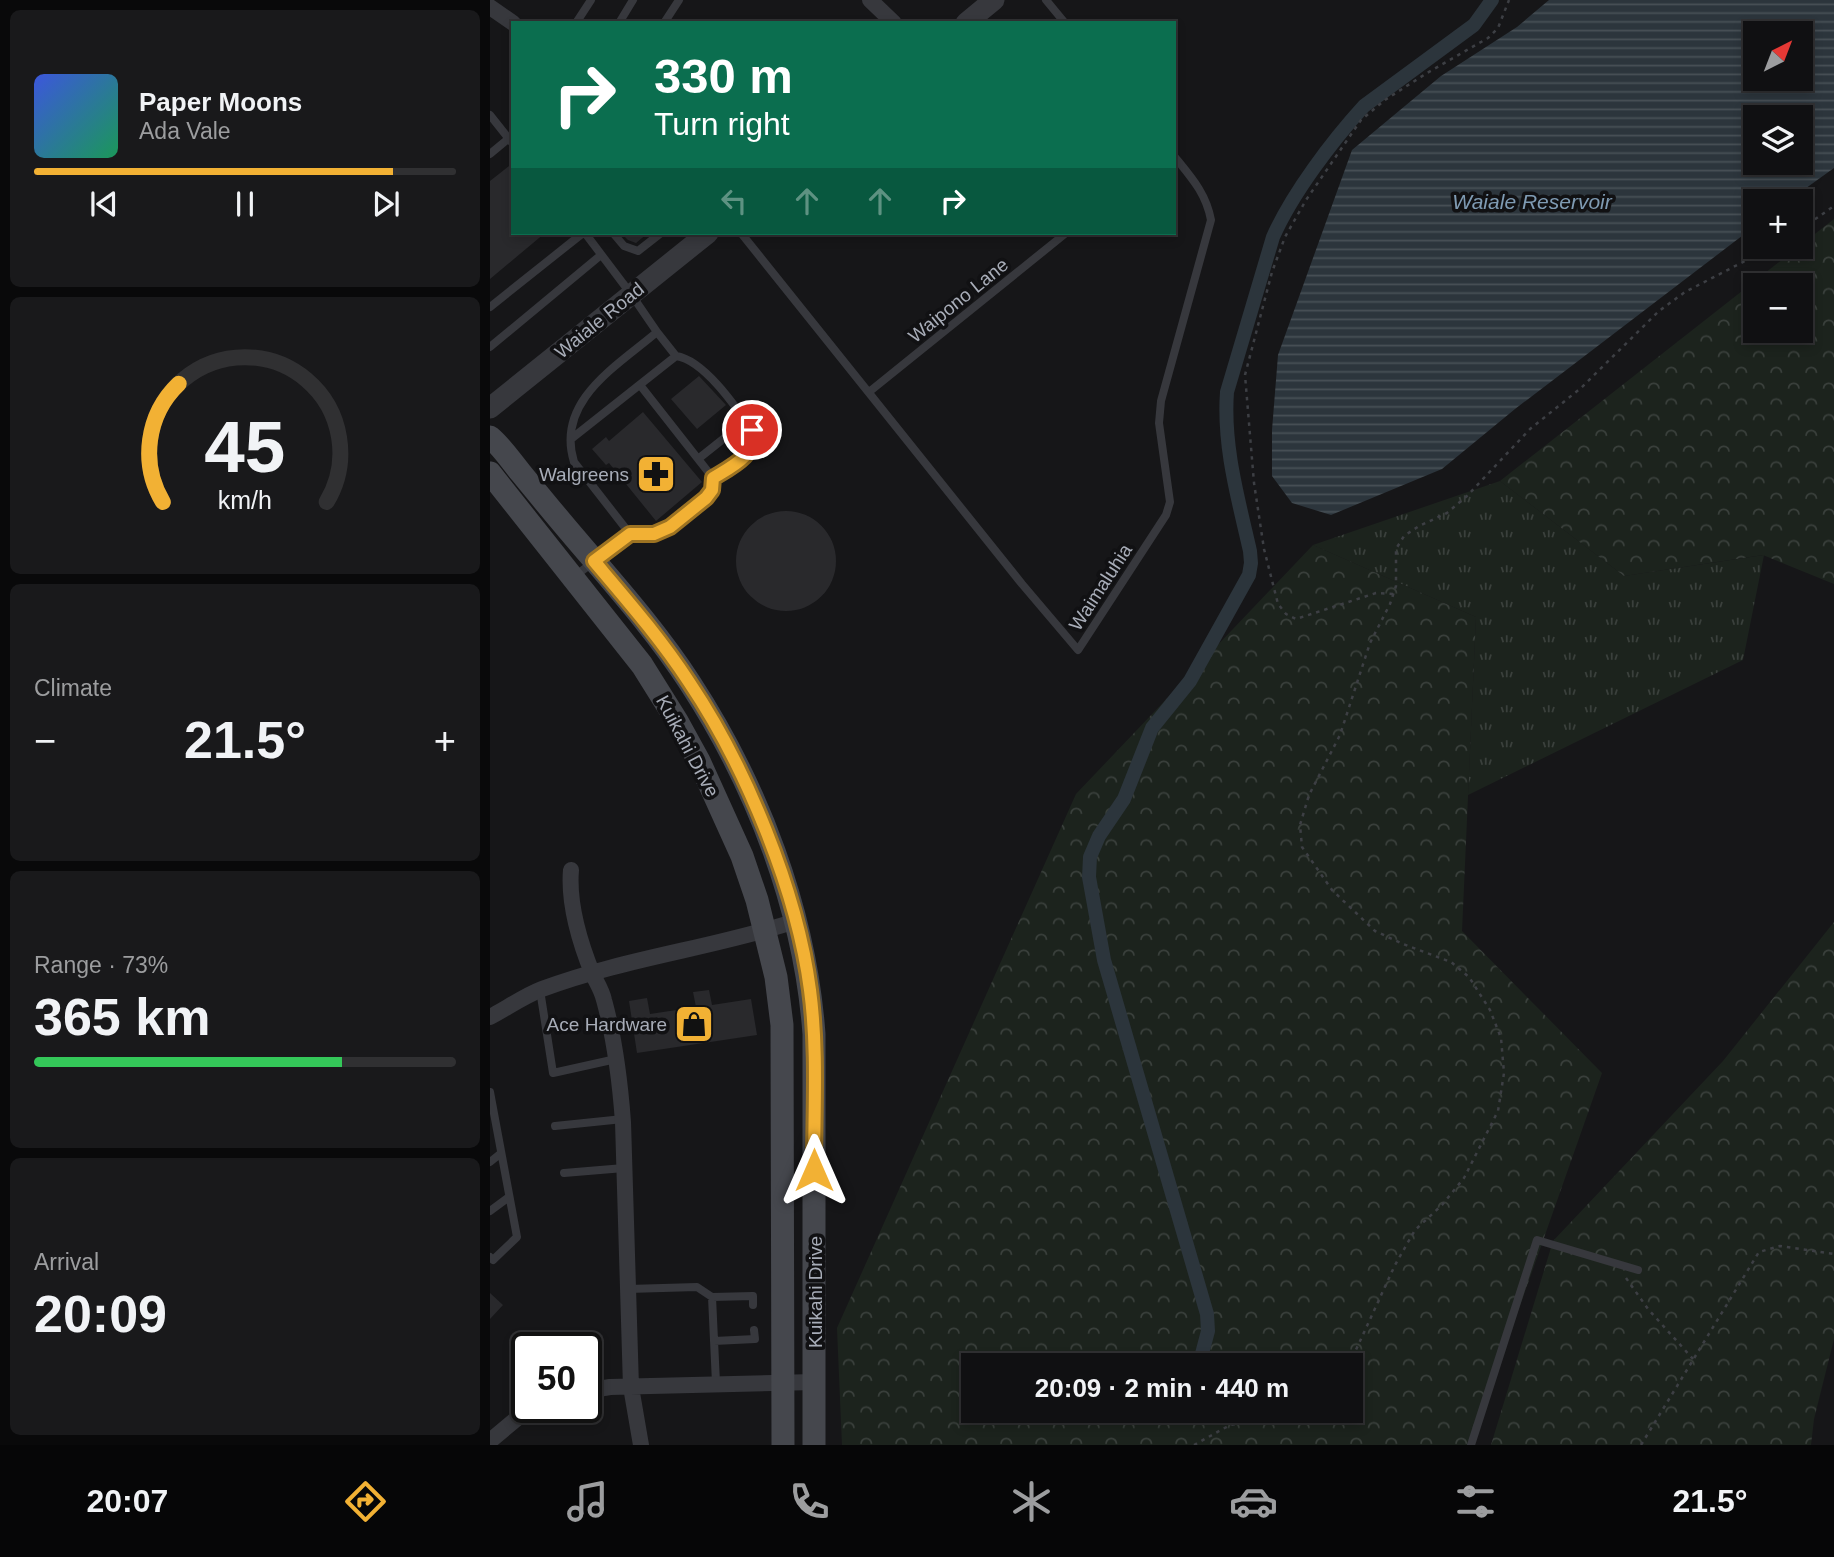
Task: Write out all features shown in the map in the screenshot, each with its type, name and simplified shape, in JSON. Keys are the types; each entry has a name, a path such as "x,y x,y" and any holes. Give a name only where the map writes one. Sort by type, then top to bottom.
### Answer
{"main road":[{"name":"Kuikahi Drive","path":"490,437 650,629 689,681 716,725 768,838 796,921 811,991 814,1034 814,1445"},
{"name":"Kuikahi Drive","path":"490,473 642,665 699,761 742,856 757,900 776,977 782,1025 783,1445"}],"street":[{"path":"968,21 994,0"},
{"path":"880,3 893,21"},
{"path":"492,11 511,22"},
{"name":"Waiale Road","path":"490,408 705,235"},
{"path":"571,870 569,889 572,905 592,973 603,996 616,1059 623,1119 631,1387 641,1445"},
{"path":"490,1017 540,990 627,962 765,931 796,921"},
{"path":"602,1388 815,1382"},
{"path":"490,1441 511,1423"}],"lane":[{"path":"577,21 591,0"},
{"path":"620,21 633,0"},
{"path":"665,21 679,0"},
{"path":"1046,0 1063,21"},
{"path":"490,115 511,141 490,154"},
{"name":"Waimaluhia","path":"743,235 1077,650 1166,515 1170,502 1159,423 1161,401 1211,220 1208,202 1201,188 1176,158"},
{"path":"490,307 581,235"},
{"path":"586,235 676,356 686,358 703,369 752,430 754,439 751,449 713,478"},
{"path":"615,235 624,246 638,251 658,235"},
{"name":"Waipono Lane","path":"869,391 1064,235"},
{"path":"490,347 601,255"},
{"path":"630,534 574,462 571,439 577,410 584,396 657,332"},
{"path":"571,439 676,356"},
{"path":"572,578 630,534 654,534 670,527 712,490 713,478 640,385"},
{"path":"698,459 732,432"},
{"path":"540,990 553,1073 616,1059"},
{"path":"490,1092 517,1237 493,1260 490,1257"},
{"path":"555,1126 623,1119"},
{"path":"490,1162 500,1154"},
{"path":"564,1173 624,1168"},
{"path":"490,1211 509,1197"},
{"path":"1471,1445 1537,1240 1638,1270"},
{"path":"628,1289 697,1287 712,1297 736,1301 753,1296 753,1304"},
{"path":"712,1297 716,1383"},
{"path":"714,1341 738,1336 755,1339 754,1331"}],"path":[{"path":"1393,594 1376,593 1296,619 1286,614 1278,604 1264,549 1254,483 1245,375 1272,272 1285,237 1344,141 1361,120 1385,100 1488,38 1498,28 1509,0"},
{"path":"1813,221 1834,206"},
{"path":"1355,1353 1395,1265 1415,1230 1442,1205 1464,1178 1498,1111 1504,1073 1501,1038 1490,1010 1469,977 1451,962 1374,931 1332,890 1303,848 1300,825 1309,795 1340,735 1370,643 1396,586 1396,549 1404,536 1447,513 1467,496 1530,429 1581,387 1659,311 1685,292 1749,259"},
{"path":"1641,1445 1759,1252 1780,1246 1834,1254"},
{"path":"1615,1264 1648,1309 1693,1359"},
{"path":"1194,1445 1230,1425 1245,1423"}],"green space":[{"path":"1834,219 1834,584 1763,555 1624,576 1500,481 1743,290 1743,343 1813,343 1813,273 1765,273 1783,259 1813,259 1813,235"},
{"path":"1500,481 1624,576 1764,555 1743,660 1468,795 1476,617 1313,545"},
{"path":"1313,545 1476,617 1462,931 1602,1073 1471,1445 842,1445 837,1328 1076,794"},
{"path":"1834,922 1834,1339 1814,1419 1811,1445 1491,1445 1553,1241 1723,1061"}],"water":[{"name":"Waiale Reservoir","path":"1549,0 1834,0 1834,168 1805,189 1743,189 1743,235 1515,409 1442,469 1331,515 1292,503 1272,476 1272,430 1278,355 1352,150 1441,76 1517,27"}],"building":[{"path":"511,165 511,235 543,235 490,279 490,181"},
{"path":"623,235 646,235 636,243"},
{"path":"699,376 726,405 697,429 671,399"},
{"name":"Walgreens","path":"643,412 702,482 656,521 609,463 606,465 592,449 606,437 609,441"},
{"path":"786,511 805,514 822,525 833,542 836,561 833,580 822,597 805,608 786,611 767,608 750,597 739,580 736,561 739,542 750,525 767,514"},
{"name":"Ace Hardware","path":"709,990 712,1005 751,999 757,1035 637,1053 629,1001 647,998 650,1014 696,1007 693,992"},
{"path":"490,1293 503,1305 490,1319"}],"waterway":[{"path":"1202,1353 1208,1331 1207,1314 1104,960 1089,877 1090,857 1099,836 1124,799 1152,728 1190,681 1249,575 1250,551 1229,452 1227,392 1273,237 1314,168 1364,106 1474,25 1492,0"}],"place":[{"name":"Walgreens","path":"656,474"},
{"name":"Ace Hardware","path":"694,1024"}],"route":[{"path":"752,430 754,439 751,449 713,478 712,490 706,498 670,527 654,534 630,534 594,561 643,618 689,681 716,725 768,838 801,940 811,991 814,1034 814,1170"}]}
